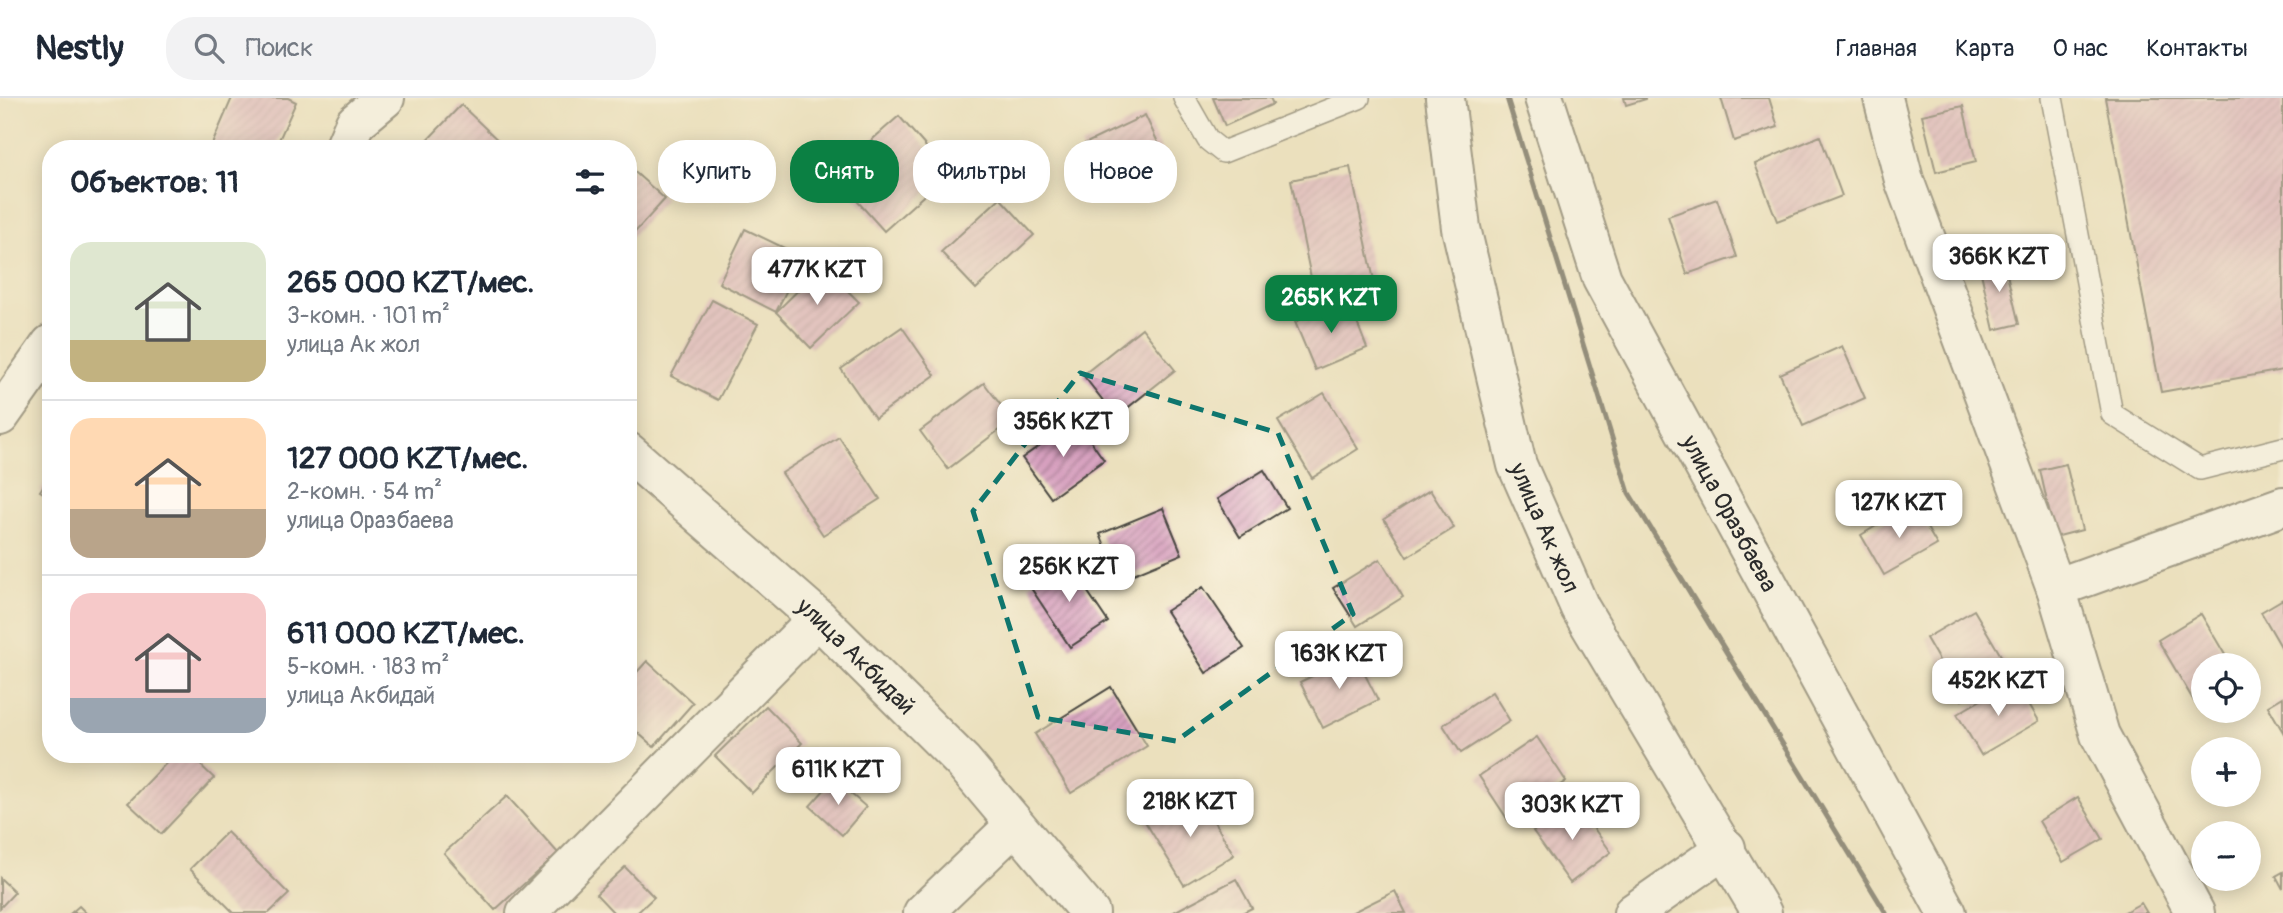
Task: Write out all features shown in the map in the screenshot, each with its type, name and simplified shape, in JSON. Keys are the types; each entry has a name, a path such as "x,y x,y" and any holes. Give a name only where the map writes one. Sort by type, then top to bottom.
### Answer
{"street":[{"path":"348,140 355,123 385,98"},
{"name":"улица Ак жол","path":"1446,98 1461,228 1517,465 1580,608 1726,848 1762,913"},
{"name":"улица Оразбаева","path":"1544,98 1602,279 1947,913"},
{"path":"1883,98 1905,180 2056,588 2100,735 2195,913"},
{"path":"0,416 42,357"},
{"name":"улица Акбидай","path":"637,460 818,618 963,762 1014,826 1090,913"},
{"path":"2056,588 2283,506"},
{"path":"526,913 818,618"},
{"path":"923,913 1014,826"},
{"path":"1633,913 1726,848"}],"lane":[{"path":"1184,98 1208,140 1223,152 1359,98"},
{"path":"2052,98 2112,414 2200,469 2283,448"}],"highlighted area":[{"path":"1080,373 1278,433 1353,614 1176,741 1038,717 973,511"}],"building":[{"path":"232,98 288,98 296,102 279,140 214,140"},
{"path":"1213,98 1270,98 1273,104 1225,126"},
{"path":"1624,98 1646,98 1646,99 1626,105"},
{"path":"1721,98 1769,98 1778,127 1734,141"},
{"path":"2105,98 2283,98 2283,370 2161,392"},
{"path":"461,105 498,140 428,140"},
{"path":"1963,106 1976,162 1936,172 1922,115"},
{"path":"1145,115 1157,140 1093,140"},
{"path":"899,116 920,140 913,140 913,203 915,203 884,231 859,203 899,203 899,140 872,140"},
{"path":"1820,136 1842,196 1777,221 1755,164"},
{"path":"1350,167 1375,285 1315,297 1291,180"},
{"path":"637,174 658,193 658,203 661,203 637,230"},
{"path":"1717,199 1737,257 1687,274 1668,216"},
{"path":"995,203 1005,203 1034,235 976,289 941,252"},
{"path":"745,229 803,257 776,312 719,283"},
{"path":"2003,258 2019,324 1994,330 1979,264"},
{"path":"823,266 859,302 811,348 776,312"},
{"path":"712,300 758,324 718,400 671,376"},
{"path":"1348,300 1367,348 1315,370 1295,322"},
{"path":"902,327 935,375 875,418 841,369"},
{"path":"1142,328 1175,370 1116,417 1083,375"},
{"path":"1842,346 1865,398 1803,426 1780,374"},
{"path":"984,383 1012,420 948,469 920,431"},
{"path":"1324,393 1358,449 1312,478 1278,421"},
{"path":"1076,420 1104,460 1051,498 1022,458"},
{"path":"839,437 880,499 823,535 782,473"},
{"path":"2066,464 2082,530 2055,537 2040,470"},
{"path":"1264,470 1287,508 1240,537 1217,499"},
{"path":"1430,490 1454,528 1407,557 1384,519"},
{"path":"1913,504 1937,545 1884,575 1861,535"},
{"path":"1163,508 1182,554 1119,580 1100,534"},
{"path":"1380,559 1403,597 1357,626 1333,588"},
{"path":"1067,561 1108,622 1070,647 1029,585"},
{"path":"1203,587 1244,648 1206,673 1166,611"},
{"path":"2283,599 2283,650 2261,612"},
{"path":"1974,610 2010,671 1962,700 1926,638"},
{"path":"2201,614 2224,653 2191,653 2191,696 2158,640"},
{"path":"1355,655 1378,700 1323,728 1300,682"},
{"path":"647,661 693,703 654,747 637,732 637,672"},
{"path":"2015,680 2039,721 1981,755 1957,714"},
{"path":"1111,687 1147,746 1071,793 1035,734"},
{"path":"1492,692 1510,721 1461,753 1443,725"},
{"path":"2283,697 2283,732 2268,706"},
{"path":"766,706 802,743 752,793 715,756"},
{"path":"1537,737 1566,781 1508,820 1479,776"},
{"path":"166,763 198,763 214,778 161,834 128,803"},
{"path":"834,779 866,807 842,835 810,806"},
{"path":"1197,793 1234,855 1184,885 1146,823"},
{"path":"507,796 558,853 495,910 444,853"},
{"path":"2078,797 2103,839 2063,862 2039,821"},
{"path":"1574,801 1611,852 1570,883 1533,831"},
{"path":"227,832 289,894 269,913 234,913 190,869"},
{"path":"625,867 654,897 637,913 614,913 596,894"},
{"path":"2283,872 2283,889 2276,876"},
{"path":"0,878 15,892 0,908"},
{"path":"1236,879 1252,908 1242,913 1172,913"},
{"path":"1395,891 1406,913 1351,913"},
{"path":"2141,903 2147,913 2123,913"},
{"path":"79,906 86,913 71,913"}],"railway":[{"path":"1507,98 1629,493 1886,913"}]}
